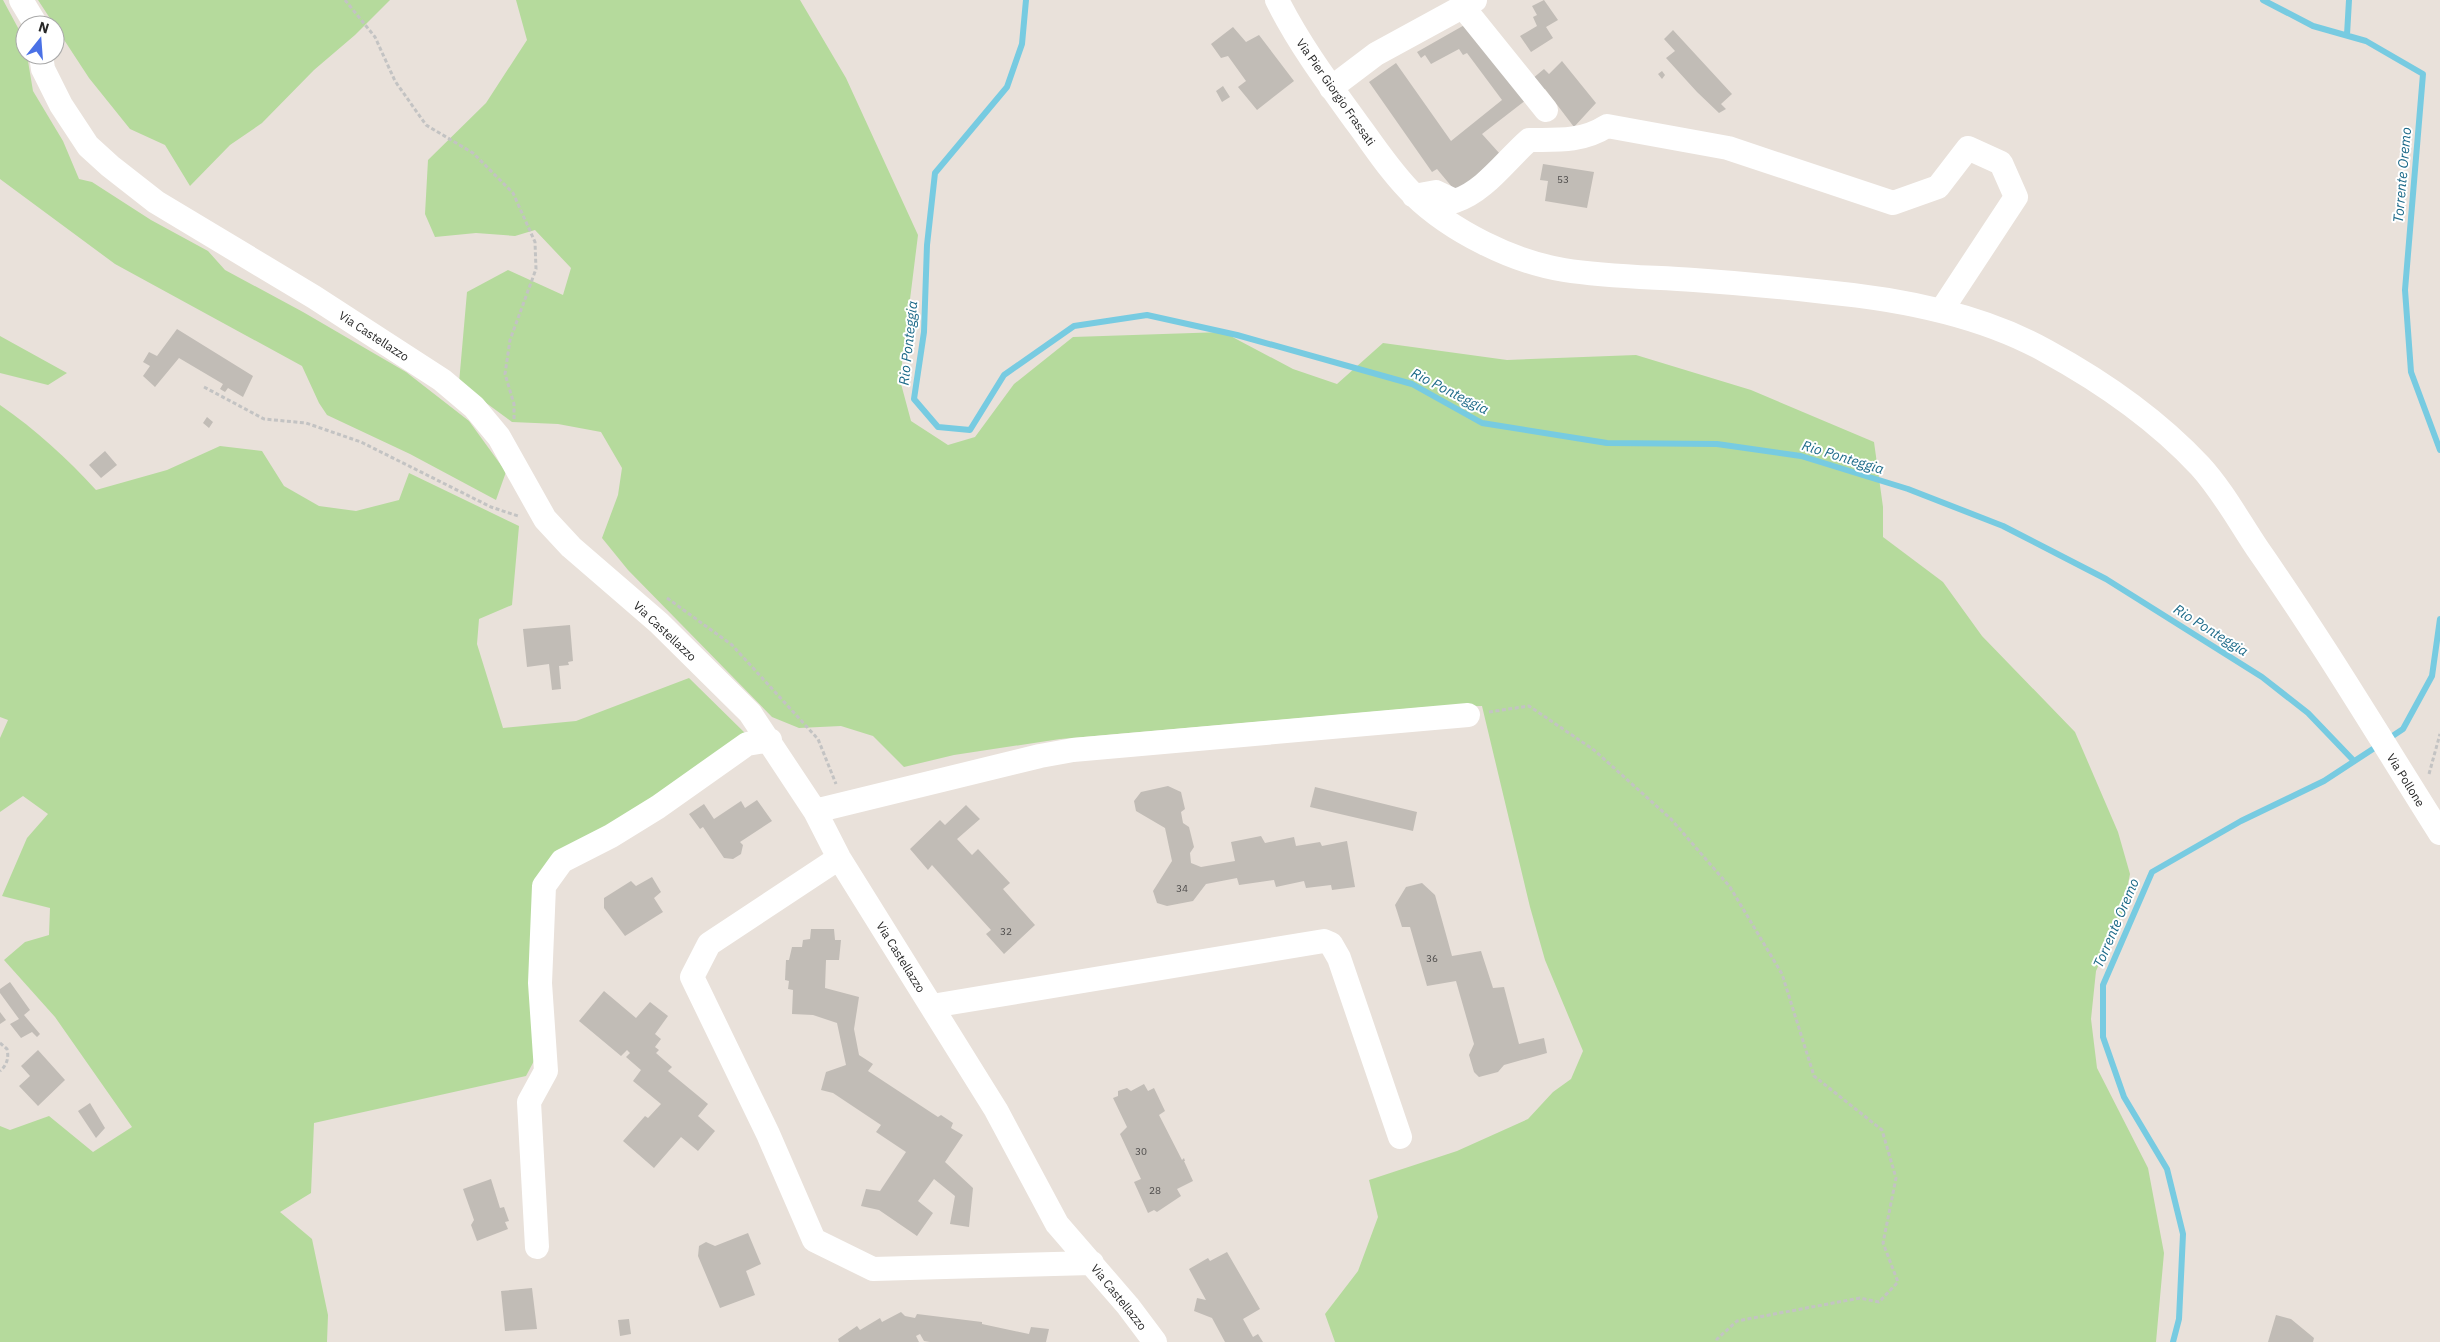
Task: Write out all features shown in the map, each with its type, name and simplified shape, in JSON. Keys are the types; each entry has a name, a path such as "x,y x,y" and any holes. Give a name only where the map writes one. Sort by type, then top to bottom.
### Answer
{"street":[{"path":"21,0 30,15"},
{"name":"Via Pier Giorgio Frassati","path":"1277,0 1291,28 1331,88 1408,189 1450,223 1481,242 1510,254 1561,270 1740,283 1873,297 1941,311"},
{"path":"1331,88 1376,54 1469,4 1546,110"},
{"name":"Via Castellazzo","path":"43,65 46,76 61,105 88,146 156,202 314,296 442,380 474,407 499,437 545,519 571,547 666,630 750,713 770,740 815,811 839,858 996,1110 1057,1224 1092,1263 1155,1342"},
{"path":"1408,189 1436,192 1454,202 1464,199 1529,140 1575,140 1594,135 1607,126 1728,148 1893,203 1938,187 1968,148 2001,163 2016,197 1941,311"},
{"name":"Via Pollone","path":"1941,311 2007,331 2076,368 2142,414 2201,467 2288,592 2440,834"},
{"path":"815,811 1040,756 1073,750 1468,715"},
{"path":"537,1247 529,1102 546,1070 540,983 544,886 562,861 611,836 658,807 747,744 770,740"},
{"path":"839,858 709,944 692,977 768,1134 814,1240 873,1269 1092,1263"},
{"path":"932,1006 1324,941 1332,944 1339,958 1400,1137"}],"path":[{"path":"345,0 375,37 395,81 426,125 473,153 513,193 535,242 536,269 510,340 505,374 514,404 514,421"},
{"path":"204,387 264,419 306,423 361,442 491,507 530,520 545,519"},
{"path":"1468,715 1529,706 1594,750 1672,819 1730,887 1782,974 1814,1076 1882,1130 1896,1178 1884,1243 1898,1282 1879,1302 1860,1298 1737,1321 1717,1338 1717,1342"},
{"path":"2423,806 2440,734"},
{"path":"0,1043 7,1049 9,1055 6,1065 0,1071"}],"green space":[{"path":"0,0 3,0 15,22 15,65 29,65 33,91 63,141 79,179 92,182 151,220 208,251 225,270 303,312 406,372 469,421 506,472 496,500 410,454 327,415 319,403 302,366 115,264 0,179"},
{"path":"38,0 390,0 355,35 314,70 262,123 230,145 190,186 165,145 130,129 89,78 65,41 65,15 48,15"},
{"path":"516,0 800,0 846,78 918,235 900,380 911,421 948,445 975,437 1014,384 1073,337 1223,332 1293,369 1337,384 1383,343 1507,360 1636,355 1751,390 1874,442 1883,507 1883,537 1943,582 1982,636 2075,732 2118,832 2130,874 2122,914 2096,971 2091,1019 2097,1068 2148,1168 2164,1253 2156,1342 1335,1342 1325,1314 1358,1271 1378,1217 1369,1180 1457,1151 1528,1119 1553,1092 1571,1079 1583,1051 1545,960 1530,907 1482,706 1427,707 1060,739 954,755 904,767 873,736 841,726 799,728 772,717 628,570 602,538 618,495 622,468 601,432 558,424 512,422 459,383 467,292 508,270 563,295 571,268 535,230 515,236 476,233 435,237 425,214 428,160 486,103 527,40"},
{"path":"0,336 67,373 48,385 0,373"},
{"path":"0,405 51,445 96,490 167,470 220,446 262,451 284,486 319,506 356,511 399,500 409,473 519,526 512,605 479,619 477,644 503,728 576,721 689,678 749,737 546,864 535,1059 526,1076 314,1123 311,1193 280,1212 312,1239 328,1315 327,1342 0,1342 0,1126 10,1130 49,1116 93,1152 132,1127 55,1017 4,960 25,942 49,935 50,908 2,896 27,838 48,814 23,796 0,812 0,738 8,720 0,717"}],"building":[{"path":"1544,0 1558,20 1546,27 1553,38 1531,52 1520,36 1537,26 1533,17 1537,15 1532,6"},
{"path":"1468,23 1526,100 1482,134 1500,154 1457,193 1437,169 1432,172 1369,82 1396,63 1451,141 1502,100 1467,53 1463,55 1459,49 1431,64 1425,55 1421,58 1417,52"},
{"path":"1233,27 1246,42 1259,35 1294,81 1257,110 1238,87 1246,81 1228,56 1221,58 1211,44"},
{"path":"1673,30 1732,94 1721,104 1726,109 1719,113 1666,58 1675,51 1664,39"},
{"path":"1562,61 1596,103 1574,127 1545,89 1542,91 1532,79 1544,69 1549,74"},
{"path":"1662,71 1665,75 1662,79 1658,74"},
{"path":"1223,86 1230,97 1222,102 1216,91"},
{"path":"1543,164 1594,172 1587,208 1545,201 1548,181 1540,180"},
{"path":"177,329 253,376 243,397 228,388 225,392 220,389 223,384 179,358 155,387 143,376 150,366 143,362 149,352 157,356"},
{"path":"207,417 213,422 209,428 203,423"},
{"path":"105,451 117,465 101,478 89,465"},
{"path":"570,625 573,661 568,662 569,665 559,666 561,689 552,690 549,664 527,667 523,629"},
{"path":"1168,786 1181,792 1185,809 1181,812 1183,823 1189,827 1194,847 1190,853 1191,863 1201,867 1235,861 1231,842 1261,836 1265,843 1294,837 1296,846 1320,842 1322,846 1347,841 1355,887 1332,890 1331,885 1306,888 1304,881 1276,887 1274,880 1239,885 1237,878 1206,884 1193,901 1167,906 1157,903 1153,891 1172,861 1165,828 1136,811 1134,801 1141,792"},
{"path":"1315,787 1417,812 1413,831 1310,807"},
{"path":"757,800 772,821 740,842 743,845 741,854 733,859 724,858 703,827 700,829 689,814 704,804 714,819 741,801 745,808"},
{"path":"966,805 980,819 957,839 972,855 978,849 1010,883 1003,889 1035,925 1004,954 986,934 991,930 932,865 928,870 910,849 940,820 945,825"},
{"path":"652,877 661,892 654,898 663,912 625,936 604,908 604,898 631,881 636,886"},
{"path":"1422,883 1435,895 1452,956 1481,951 1493,988 1504,987 1519,1044 1544,1038 1547,1053 1504,1065 1498,1072 1479,1077 1474,1072 1469,1055 1474,1044 1456,981 1427,986 1410,927 1402,927 1395,905 1406,887"},
{"path":"811,929 834,929 835,940 841,940 839,960 826,960 825,988 859,997 854,1029 859,1055 873,1064 868,1071 938,1117 941,1115 953,1123 951,1128 963,1135 945,1162 973,1188 969,1227 950,1224 955,1196 934,1179 918,1201 933,1213 917,1236 879,1210 861,1206 866,1189 880,1191 906,1152 876,1132 881,1125 833,1093 821,1090 826,1072 846,1065 837,1023 813,1015 792,1014 793,990 788,989 789,981 785,980 786,960 789,960 792,947 802,947 803,940 810,939"},
{"path":"10,982 30,1010 24,1015 40,1034 37,1037 32,1032 21,1038 10,1024 19,1019 0,993 0,989"},
{"path":"604,991 636,1018 650,1002 668,1016 655,1034 661,1039 655,1047 659,1050 656,1053 672,1067 668,1071 708,1104 698,1116 715,1131 698,1151 681,1137 654,1168 623,1141 645,1116 648,1118 661,1104 633,1081 641,1070 626,1057 630,1053 627,1050 621,1056 579,1021"},
{"path":"0,1012 6,1020 0,1024"},
{"path":"38,1050 65,1080 38,1106 19,1086 30,1076 21,1066"},
{"path":"1144,1084 1148,1091 1154,1088 1165,1111 1159,1115 1182,1160 1184,1158 1193,1181 1177,1189 1181,1196 1157,1212 1154,1210 1148,1213 1134,1182 1141,1179 1120,1134 1127,1127 1113,1098 1118,1096 1118,1091 1127,1088 1131,1091"},
{"path":"90,1103 105,1128 96,1138 78,1111"},
{"path":"491,1179 500,1208 504,1207 509,1221 505,1222 508,1229 477,1241 471,1225 474,1220 463,1189"},
{"path":"748,1233 761,1264 746,1271 755,1295 720,1308 698,1256 699,1246 706,1242 715,1246"},
{"path":"1227,1252 1260,1309 1243,1319 1253,1337 1258,1334 1263,1342 1225,1342 1212,1318 1194,1311 1197,1298 1206,1300 1189,1269 1208,1258 1210,1261"},
{"path":"532,1288 537,1329 505,1331 501,1291"},
{"path":"901,1312 905,1316 915,1318 917,1314 982,1322 982,1324 1029,1334 1031,1327 1049,1329 1046,1342 930,1342 924,1341 920,1334 916,1336 919,1342 839,1342 838,1339 857,1326 860,1330 880,1318 882,1322"},
{"path":"2276,1315 2291,1319 2314,1338 2313,1342 2268,1342"},
{"path":"629,1319 631,1334 620,1336 618,1320"}],"waterway":[{"name":"Rio Ponteggia","path":"1026,0 1022,44 1007,87 935,173 927,245 924,332 914,399 938,427 970,430 1004,375 1074,326 1147,315 1237,335 1412,384 1482,423 1607,443 1717,444 1801,456 1908,489 2003,526 2106,579 2262,677 2308,713 2354,761"},
{"name":"Torrente Oremo","path":"2263,0 2313,26 2366,41 2423,74 2405,290 2411,372 2440,450"},
{"path":"2347,35 2349,0"},
{"name":"Torrente Oremo","path":"2388,739 2403,729 2432,676 2440,619"},
{"name":"Torrente Oremo","path":"2173,1342 2179,1319 2183,1234 2167,1169 2124,1097 2103,1037 2103,985 2152,872 2241,821 2324,781 2379,745"}]}
